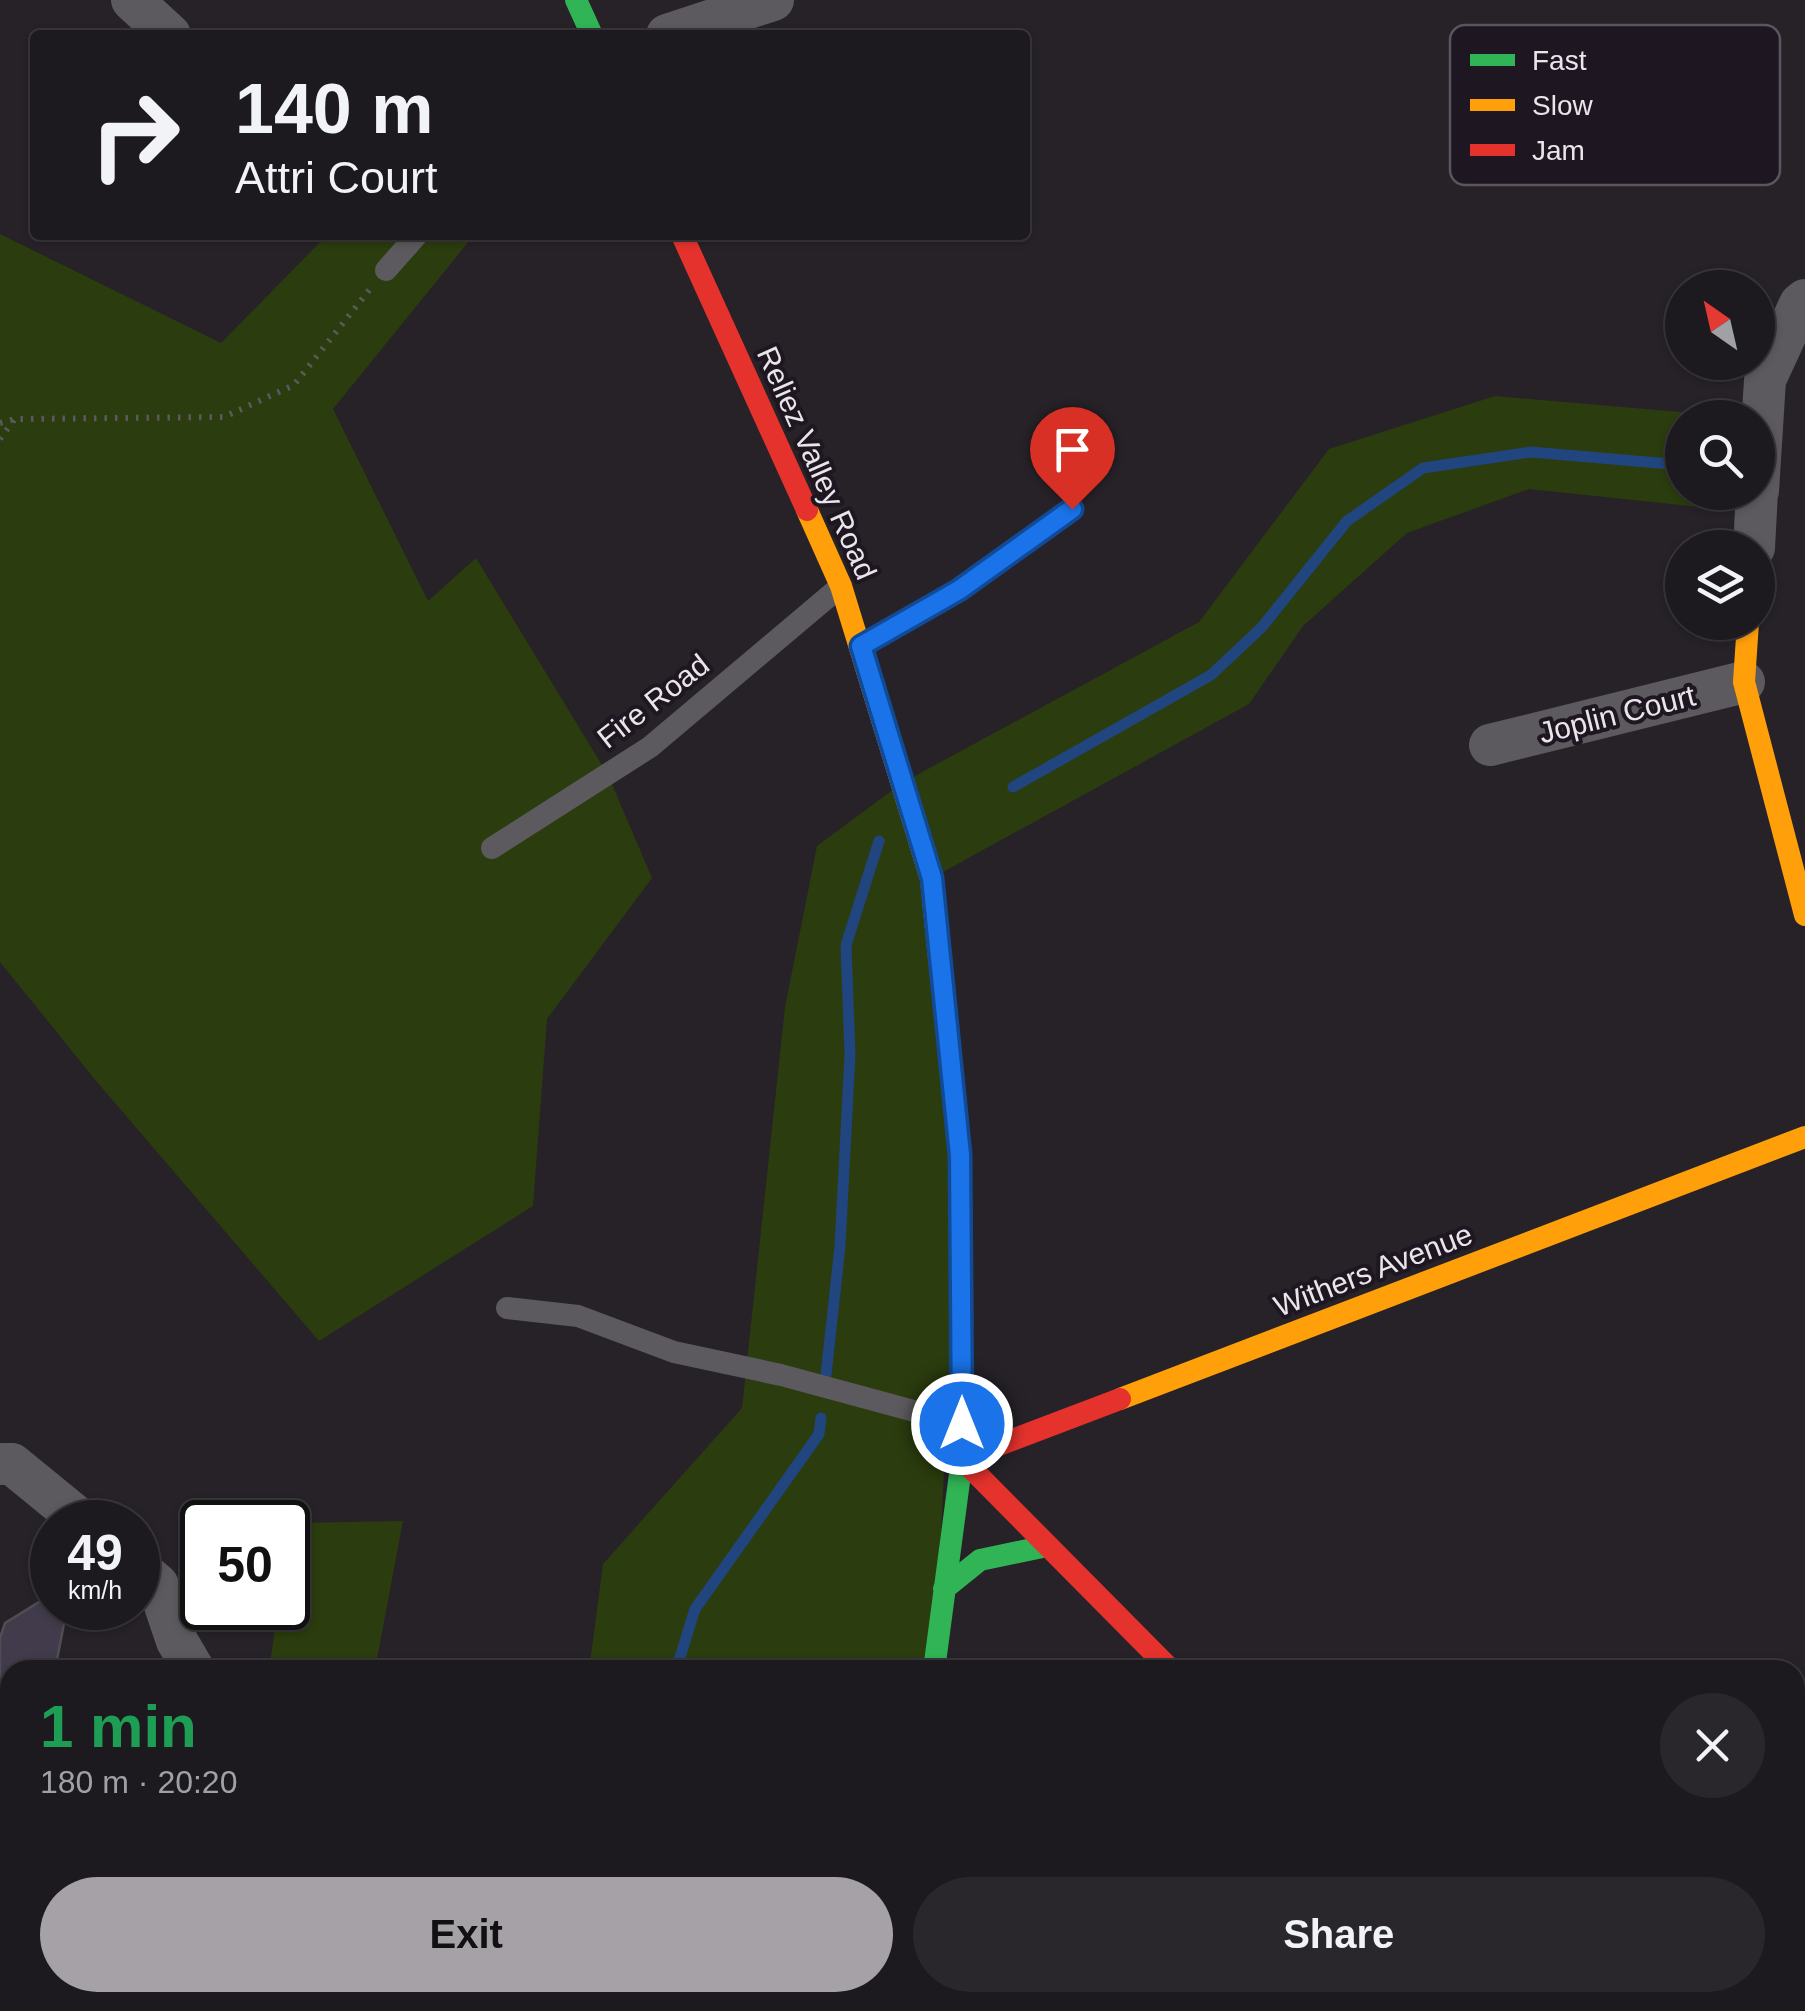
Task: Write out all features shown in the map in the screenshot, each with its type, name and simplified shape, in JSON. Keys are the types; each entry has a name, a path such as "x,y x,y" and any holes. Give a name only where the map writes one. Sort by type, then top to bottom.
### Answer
{"street":[{"path":"132,0 165,30"},
{"path":"576,0 590,30"},
{"path":"682,30 773,0"},
{"name":"Reliez Valley Road","path":"684,240 840,586 932,878 960,1155 962,1424 962,1460 935,1660"},
{"path":"1764,400 1765,380 1805,300"},
{"path":"861,646 959,590 1072,509"},
{"path":"1747,640 1744,682 1805,915"},
{"name":"Joplin Court","path":"1490,745 1744,682"},
{"name":"Withers Avenue","path":"962,1460 1805,1136"},
{"path":"962,1460 1160,1660"},
{"path":"0,1464 12,1464 56,1500"},
{"path":"944,1589 980,1560 1047,1546"},
{"path":"160,1592 188,1660"}],"lane":[{"path":"386,270 413,240"},
{"name":"Fire Road","path":"492,848 650,748 840,586"},
{"path":"507,1308 578,1316 674,1352 780,1375 962,1424"}],"path":[{"path":"0,424 14,419 224,417 294,384 386,270"},
{"path":"0,439 14,419"}],"green space":[{"path":"0,234 221,343 322,240 470,240 333,409 428,601 476,558 608,775 652,878 547,1019 533,1206 319,1341 97,1082 0,962"},
{"path":"1495,396 1665,411 1665,503 1529,489 1407,533 1303,626 1249,704 932,878 960,1155 935,1660 590,1660 603,1564 742,1408 785,1007 817,846 902,783 1199,622 1329,449"},
{"path":"403,1521 377,1660 270,1660 275,1630 310,1630 310,1523"}],"building":[{"path":"30,1608 30,1630 63,1630 57,1660 0,1660 5,1623"}],"waterway":[{"path":"1013,787 1211,675 1262,627 1347,521 1423,468 1531,452 1665,464"},
{"path":"826,1375 840,1246 850,1055 846,945 879,841"},
{"path":"679,1660 695,1609 819,1434 821,1418"}],"traffic: fast":[{"path":"576,0 590,30"},
{"path":"935,1660 962,1459 960,1155 938,948"},
{"path":"944,1589 980,1560 1047,1546"}],"traffic: slow":[{"path":"807,510 841,586 931,879 938,948"},
{"path":"1747,640 1744,682 1805,915"},
{"path":"1120,1399 1805,1137"}],"traffic: jam":[{"path":"684,240 807,510"},
{"path":"861,646 959,590 1073,509"},
{"path":"1120,1399 962,1459 1161,1660"}],"route":[{"path":"962,1424 960,1155 932,878 861,646 959,590 1072,509"}]}
